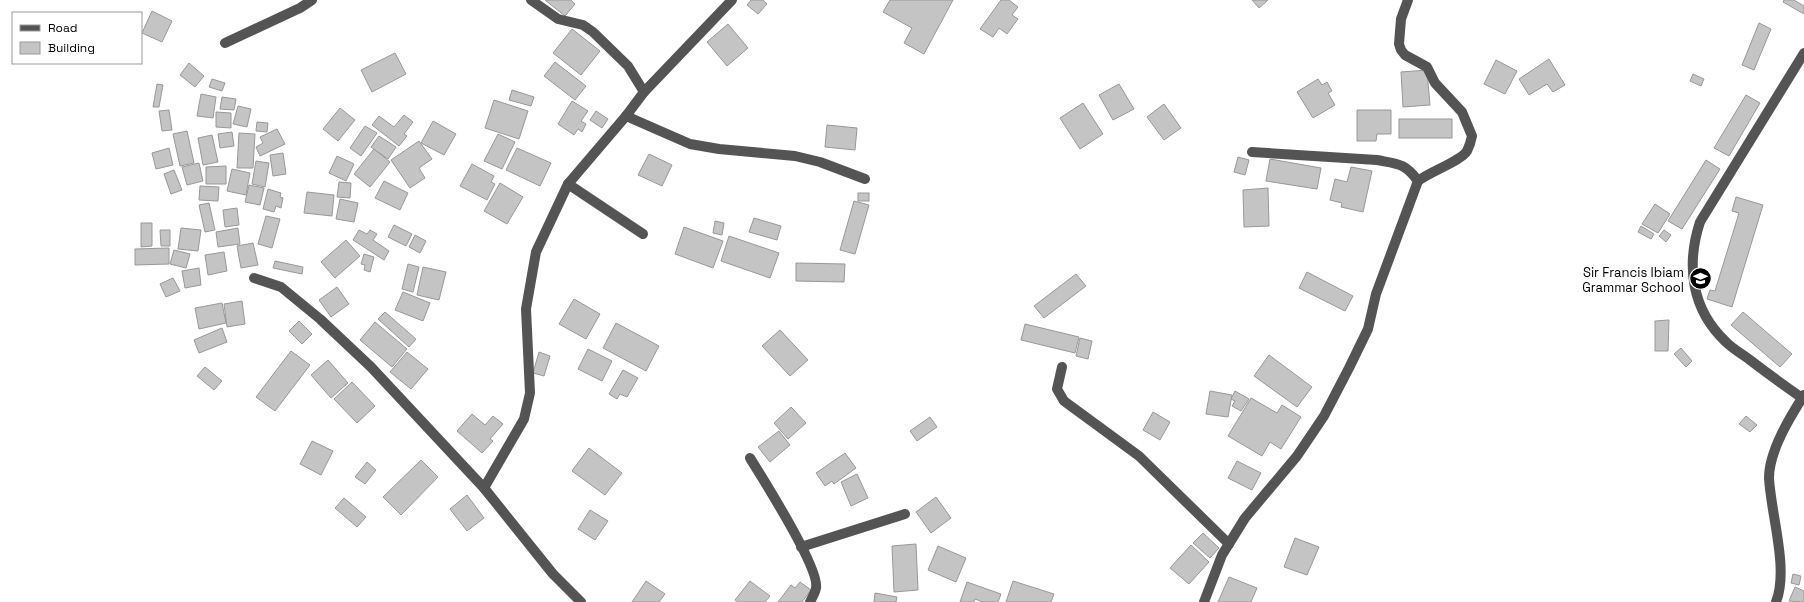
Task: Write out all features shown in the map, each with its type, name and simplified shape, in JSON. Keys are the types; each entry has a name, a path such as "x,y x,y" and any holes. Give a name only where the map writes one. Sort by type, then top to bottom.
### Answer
{"street":[{"path":"225,44 300,8 312,0"},
{"path":"531,0 558,19 583,25 593,32 628,66 644,92"},
{"path":"484,488 524,419 530,394 526,309 536,252 568,184 626,116 644,92 732,0"},
{"path":"1204,602 1222,555 1244,518 1297,456 1324,416 1349,368 1368,329 1376,294 1418,181 1428,173 1459,159 1466,152 1472,136 1462,112 1435,83 1427,67 1405,56 1401,50 1399,44 1401,19 1408,0"},
{"path":"1776,602 1782,580 1769,477 1773,456 1790,418 1803,396 1726,342 1709,320 1694,292 1692,269 1694,239 1700,222 1804,53"},
{"path":"626,116 690,144 719,149 795,156 820,162 865,179"},
{"path":"1252,152 1383,161 1408,169 1418,181"},
{"path":"568,184 643,234"},
{"path":"254,278 281,287 320,319 371,367 484,488 553,574 581,602"},
{"path":"1062,367 1057,389 1064,401 1139,456 1229,544"},
{"path":"750,458 801,547 815,578 816,588 810,602"},
{"path":"801,547 905,514"}],"building":[{"path":"545,0 571,0 575,4 565,16"},
{"path":"751,0 763,0 767,4 758,14 747,5"},
{"path":"890,0 953,0 924,54 904,43 912,28 883,12"},
{"path":"1001,0 1009,0 1018,7 1012,15 1018,19 1007,34 999,28 993,37 980,29"},
{"path":"1252,0 1268,0 1259,8"},
{"path":"1784,0 1794,0 1804,6 1804,14 1783,2"},
{"path":"152,11 172,21 162,42 142,33"},
{"path":"1759,23 1771,29 1754,70 1742,65"},
{"path":"728,24 748,48 727,66 707,42"},
{"path":"572,29 600,51 581,75 553,53"},
{"path":"395,53 406,74 372,92 361,70"},
{"path":"1549,59 1565,85 1553,92 1547,84 1529,95 1519,79"},
{"path":"1496,60 1517,71 1505,94 1484,84"},
{"path":"555,62 586,86 575,100 544,76"},
{"path":"189,63 204,76 195,87 180,75"},
{"path":"1427,70 1430,105 1403,107 1401,72"},
{"path":"1693,74 1704,79 1701,86 1690,81"},
{"path":"212,79 225,83 222,91 209,87"},
{"path":"1318,79 1322,85 1327,82 1332,91 1328,93 1335,105 1313,118 1297,92"},
{"path":"157,84 163,85 159,107 153,107"},
{"path":"1119,84 1134,109 1113,120 1099,95"},
{"path":"512,90 534,97 531,106 509,100"},
{"path":"201,94 216,97 213,118 197,116"},
{"path":"1746,95 1760,103 1729,156 1714,148"},
{"path":"222,97 236,99 234,110 220,109"},
{"path":"494,100 528,111 519,139 485,128"},
{"path":"572,101 588,111 581,121 586,124 582,132 578,129 574,135 558,124"},
{"path":"1083,103 1103,134 1080,149 1060,118"},
{"path":"1164,104 1181,128 1164,140 1147,117"},
{"path":"238,106 251,109 247,127 233,124"},
{"path":"340,108 355,120 338,141 323,129"},
{"path":"169,110 172,130 162,131 159,111"},
{"path":"1357,110 1391,110 1391,134 1377,134 1376,141 1357,141"},
{"path":"596,111 608,119 602,128 590,120"},
{"path":"216,112 231,113 231,128 216,127"},
{"path":"404,115 413,122 404,134 407,136 399,146 372,125 379,116 394,127"},
{"path":"1399,119 1452,119 1452,138 1399,138"},
{"path":"433,121 456,134 444,155 421,143"},
{"path":"257,122 268,123 267,132 256,131"},
{"path":"827,125 857,128 855,150 825,147"},
{"path":"365,126 377,133 361,156 350,148"},
{"path":"277,129 285,144 260,156 256,147 263,143 260,137"},
{"path":"187,131 194,163 180,166 173,134"},
{"path":"232,132 234,146 220,148 218,134"},
{"path":"239,133 255,134 253,168 237,168"},
{"path":"498,134 515,142 502,169 484,161"},
{"path":"212,135 218,162 203,165 198,138"},
{"path":"379,136 396,147 388,159 371,147"},
{"path":"419,141 432,159 419,168 425,178 410,188 391,160"},
{"path":"169,148 173,165 156,169 152,153"},
{"path":"517,148 551,163 540,186 506,170"},
{"path":"374,149 390,162 370,187 354,174"},
{"path":"283,153 286,174 273,176 270,155"},
{"path":"649,154 672,165 662,186 638,175"},
{"path":"337,156 354,164 346,181 329,173"},
{"path":"1238,157 1249,160 1245,175 1234,172"},
{"path":"1270,159 1321,168 1317,189 1266,181"},
{"path":"1706,160 1720,169 1682,229 1668,221"},
{"path":"256,161 269,163 265,187 252,184"},
{"path":"199,163 203,181 187,185 182,167"},
{"path":"472,164 494,176 491,182 495,184 487,200 460,186"},
{"path":"226,166 226,184 206,184 206,167"},
{"path":"1351,167 1372,171 1363,212 1341,207 1342,203 1330,200 1335,179 1347,182"},
{"path":"232,169 250,173 246,195 227,191"},
{"path":"174,170 182,190 171,194 164,174"},
{"path":"384,181 408,193 400,210 375,198"},
{"path":"339,182 351,183 350,198 337,197"},
{"path":"500,183 523,197 507,224 484,211"},
{"path":"249,185 264,188 260,205 245,202"},
{"path":"200,186 219,187 218,201 199,200"},
{"path":"1268,188 1269,226 1244,227 1243,190"},
{"path":"268,189 281,193 280,197 283,198 281,208 276,206 274,212 263,209"},
{"path":"307,192 334,195 332,216 304,213"},
{"path":"858,193 869,193 869,201 858,201"},
{"path":"1736,197 1763,205 1732,307 1707,299 1710,290 1715,291 1739,213 1732,211"},
{"path":"340,199 358,203 354,222 336,219"},
{"path":"854,201 869,205 855,254 840,250"},
{"path":"209,203 215,230 205,232 199,205"},
{"path":"1655,204 1670,214 1658,233 1642,224"},
{"path":"237,208 239,225 225,227 223,210"},
{"path":"266,216 280,219 272,248 258,244"},
{"path":"754,218 781,226 777,240 749,232"},
{"path":"715,221 724,223 722,235 713,233"},
{"path":"141,223 152,223 152,246 141,247"},
{"path":"394,225 412,234 406,246 388,237"},
{"path":"1641,226 1654,234 1651,239 1638,232"},
{"path":"684,227 723,241 713,268 675,254"},
{"path":"181,228 201,230 198,251 178,249"},
{"path":"238,228 240,244 218,247 216,232"},
{"path":"160,230 170,230 170,246 161,246"},
{"path":"359,230 367,234 370,230 377,234 373,240 389,251 384,260 353,240"},
{"path":"1664,230 1671,235 1666,242 1659,236"},
{"path":"415,235 426,241 420,253 409,247"},
{"path":"729,236 779,253 770,278 721,261"},
{"path":"346,240 360,256 335,278 321,262"},
{"path":"253,243 258,265 241,268 237,246"},
{"path":"169,248 169,264 135,265 135,249"},
{"path":"174,250 190,254 186,268 170,264"},
{"path":"224,252 227,271 208,275 205,255"},
{"path":"364,254 374,257 370,272 364,270 365,265 361,264"},
{"path":"275,261 303,267 302,274 273,268"},
{"path":"796,263 845,264 844,282 796,281"},
{"path":"408,264 419,267 413,292 402,289"},
{"path":"423,267 446,272 439,300 417,295"},
{"path":"199,268 201,285 185,288 182,271"},
{"path":"1307,272 1353,296 1345,311 1299,288"},
{"path":"1076,274 1086,286 1044,318 1034,306"},
{"path":"173,278 180,291 166,297 160,284"},
{"path":"337,287 349,304 331,317 319,300"},
{"path":"403,292 430,303 423,321 395,310"},
{"path":"574,299 600,314 586,339 559,324"},
{"path":"242,301 245,324 227,327 224,304"},
{"path":"222,303 226,323 199,329 195,308"},
{"path":"385,312 416,339 409,347 378,319"},
{"path":"1743,312 1792,354 1780,367 1731,325"},
{"path":"1669,320 1668,351 1655,351 1655,321"},
{"path":"299,321 312,334 302,344 289,331"},
{"path":"375,322 407,349 392,367 360,340"},
{"path":"616,323 659,346 646,371 603,348"},
{"path":"1025,324 1079,337 1075,353 1021,340"},
{"path":"222,328 227,342 199,353 194,340"},
{"path":"780,330 808,360 790,376 762,346"},
{"path":"1080,338 1092,341 1088,359 1076,356"},
{"path":"1681,348 1692,361 1686,367 1674,354"},
{"path":"588,349 612,361 602,381 578,369"},
{"path":"291,351 310,365 275,411 256,397"},
{"path":"407,352 428,369 411,389 390,372"},
{"path":"539,352 550,356 544,376 533,373"},
{"path":"1269,355 1312,387 1297,407 1254,376"},
{"path":"328,360 348,383 331,398 311,375"},
{"path":"205,367 222,381 214,390 197,376"},
{"path":"623,370 638,378 627,397 620,394 617,399 609,394"},
{"path":"352,382 375,406 357,423 334,399"},
{"path":"1210,391 1232,395 1228,417 1206,414"},
{"path":"1235,391 1249,399 1241,411 1232,406 1235,401 1231,399"},
{"path":"1251,398 1277,413 1282,405 1301,417 1281,449 1270,442 1262,456 1228,436"},
{"path":"791,407 806,423 788,439 774,423"},
{"path":"1153,412 1170,422 1160,440 1143,430"},
{"path":"472,414 485,425 493,416 503,424 490,439 493,441 482,453 457,431"},
{"path":"1746,416 1757,425 1750,432 1739,424"},
{"path":"930,417 937,427 917,441 910,431"},
{"path":"779,431 790,445 770,462 758,447"},
{"path":"312,441 333,451 321,475 300,464"},
{"path":"589,448 622,473 605,495 572,471"},
{"path":"845,453 856,468 834,484 832,481 825,486 816,473"},
{"path":"421,460 438,477 401,515 383,497"},
{"path":"1237,461 1261,473 1252,490 1228,478"},
{"path":"367,462 376,470 365,484 355,477"},
{"path":"857,474 868,498 851,506 841,482"},
{"path":"467,495 484,518 467,531 450,509"},
{"path":"936,497 951,518 931,533 916,512"},
{"path":"344,498 366,517 357,527 335,508"},
{"path":"590,510 608,521 595,540 578,529"},
{"path":"1203,533 1219,548 1210,558 1193,543"},
{"path":"1295,538 1319,547 1307,575 1284,567"},
{"path":"916,544 918,590 894,592 892,546"},
{"path":"1191,545 1209,562 1189,584 1170,568"},
{"path":"938,546 966,558 956,582 928,570"},
{"path":"1793,574 1801,576 1799,585 1791,583"},
{"path":"1229,577 1257,588 1251,602 1218,602"},
{"path":"646,581 665,594 659,602 632,602"},
{"path":"750,581 770,596 765,602 738,602 735,600"},
{"path":"1013,581 1054,594 1051,602 1006,602"},
{"path":"800,582 811,590 802,602 778,602 791,585 795,588"},
{"path":"967,582 1001,594 998,602 983,602 975,599 974,602 960,602"},
{"path":"1795,587 1804,591 1804,602 1789,601"},
{"path":"875,593 897,597 896,602 874,602"}],"place":[{"name":"Sir Francis Ibiam Grammar School","path":"1700,279"}]}
